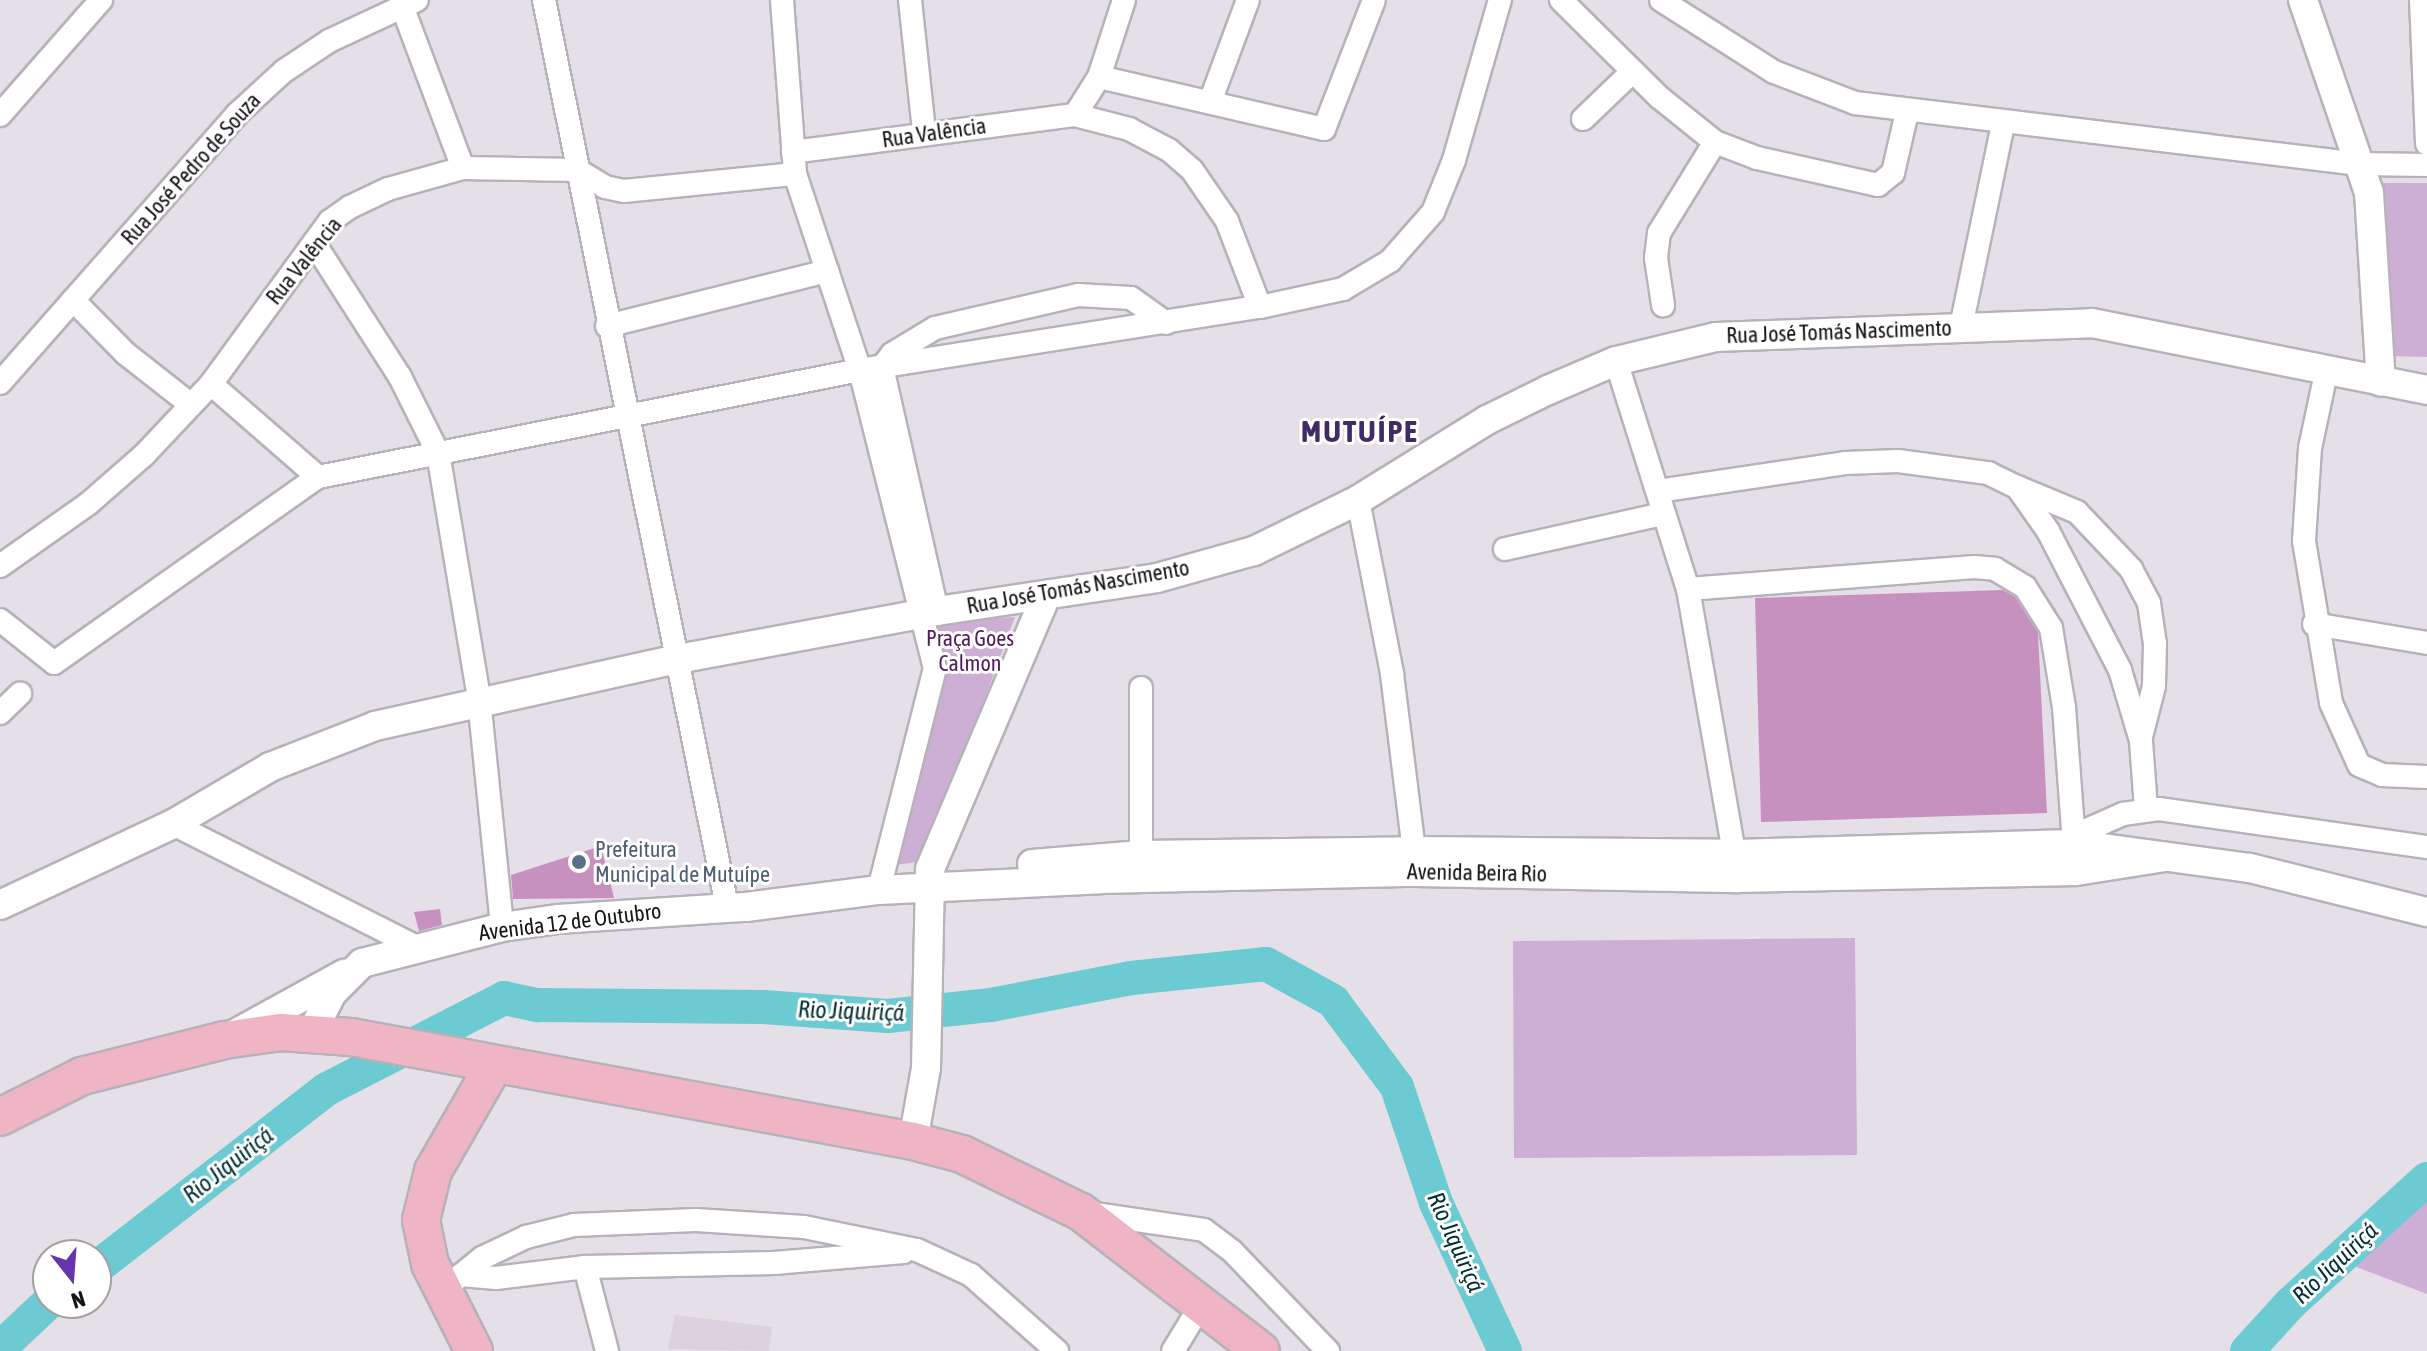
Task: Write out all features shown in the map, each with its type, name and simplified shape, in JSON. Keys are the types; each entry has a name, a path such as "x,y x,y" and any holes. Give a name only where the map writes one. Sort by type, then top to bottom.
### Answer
{"main road":[{"path":"0,1117 82,1076 224,1040 311,1034 351,1037 488,1066 913,1141 962,1154 1081,1212 1261,1351"},
{"path":"474,1351 452,1282 424,1241 423,1200 433,1171 488,1066"}],"street":[{"path":"0,115 101,0"},
{"path":"544,0 607,326 727,906"},
{"path":"782,0 794,163 827,271 871,369 927,613 935,668 879,882"},
{"path":"910,0 924,131"},
{"path":"1124,0 1099,77 1075,115 1129,129 1169,150 1192,170 1227,221 1260,307"},
{"path":"1210,102 1248,0"},
{"path":"1099,77 1324,129 1374,0"},
{"path":"0,620 54,663 318,477 871,369 1260,307 1360,280 1390,261 1433,212 1454,160 1500,0"},
{"path":"1561,0 1633,71 1715,142 1757,158 1878,185 1893,173 1907,112"},
{"path":"1661,0 1736,52 1814,91 1907,112 2359,164 2427,165"},
{"path":"2303,0 2369,193 2381,382"},
{"path":"2421,0 2427,144"},
{"path":"410,3 463,168"},
{"name":"Rua José Pedro de Souza","path":"0,383 237,114 284,71 329,41 410,3"},
{"path":"1583,119 1633,71"},
{"name":"Rua Valência","path":"0,566 88,504 191,405 211,384 314,243 350,207 388,189 463,168 577,170 605,187 624,191 794,163 924,131 1075,115"},
{"path":"1961,327 2003,125"},
{"path":"1663,305 1656,258 1659,233 1715,142"},
{"path":"314,243 400,377 438,453 479,699 502,927"},
{"path":"607,326 827,271"},
{"path":"871,369 918,335 1031,302 1078,295 1131,298 1166,323"},
{"path":"73,300 125,353 191,405"},
{"name":"Rua José Tomás Nascimento","path":"0,905 173,824 310,749 375,726 479,699 678,659 927,613 1157,578 1254,551 1358,500 1487,420 1616,361 1716,337 1758,333 2092,323 2326,373 2427,390"},
{"path":"1616,361 1688,589 1737,866"},
{"path":"2326,373 2303,509 2314,624 2331,703 2359,765 2382,775 2427,777"},
{"path":"211,384 318,477"},
{"path":"1658,491 1845,463 1898,461 1988,473 2077,512 2131,569 2149,603 2155,644 2154,686 2141,741"},
{"path":"2017,487 2048,531 2120,670 2141,741 2146,809"},
{"path":"1358,500 1392,674 1415,861"},
{"path":"1505,549 1663,514"},
{"path":"1688,589 1974,567 1995,569 2025,587 2051,628 2064,707 2074,850 2146,809 2303,826 2427,847"},
{"path":"913,1141 926,1068 930,974 929,878 1046,596"},
{"path":"2314,624 2427,643"},
{"path":"1141,688 1141,867"},
{"path":"0,713 20,694"},
{"path":"173,824 415,946"},
{"name":"Avenida Beira Rio","path":"879,882 1141,867 1415,861 1737,866 2074,850 2164,857 2335,886 2427,912"},
{"name":"Avenida 12 de Outubro","path":"224,1040 348,971 415,946 502,927 727,906 879,882"},
{"path":"311,1034 348,971"},
{"path":"1081,1212 1204,1230 1232,1251 1328,1351"},
{"path":"452,1282 482,1258 526,1237 574,1225 696,1220 804,1227 917,1250 971,1275 1032,1343 1057,1351"},
{"path":"452,1282 585,1267 774,1263 917,1250"},
{"path":"585,1267 607,1351"},
{"path":"1173,1351 1201,1305"}],"shaded area":[{"path":"675,1315 772,1327 769,1351 668,1349"}],"green space":[{"path":"2382,183 2427,183 2427,357 2388,356"},
{"name":"Praça Goes Calmon","path":"1015,617 924,861 888,866 932,622"},
{"path":"1855,938 1857,1155 1514,1158 1513,941"},
{"path":"2427,1172 2427,1294 2346,1263"}],"building":[{"path":"2003,590 2015,597 2038,633 2047,813 1761,822 1755,598"},
{"name":"Prefeitura Municipal de Mutuípe","path":"601,846 614,898 513,899 511,875"},
{"path":"440,909 442,925 419,931 414,912"}],"waterway":[{"name":"Rio Jiquiriçá","path":"112,1256 327,1089 504,998 538,1005 763,1007 888,1016 991,1005 1131,978 1266,964 1333,1001 1397,1087 1436,1203 1505,1351"},
{"name":"Rio Jiquiriçá","path":"2247,1351 2291,1303 2427,1179"},
{"name":"Rio Jiquiriçá","path":"0,1348 32,1318"}],"place":[{"name":"Prefeitura Municipal de Mutuípe","path":"579,862"}],"district":[{"name":"MUTUÍPE","path":"1360,431"}]}
